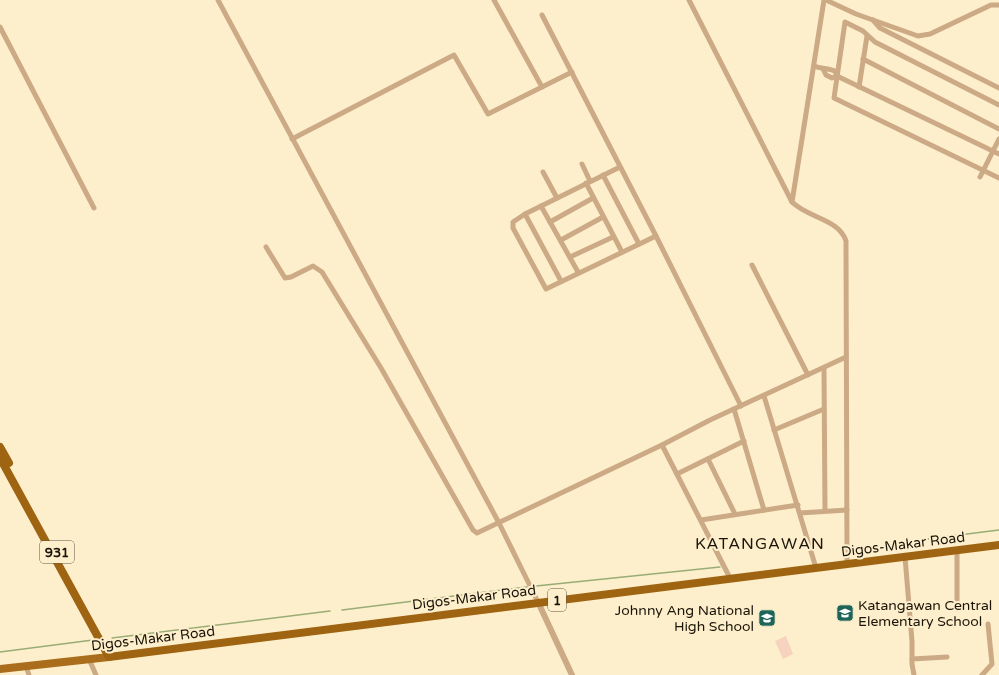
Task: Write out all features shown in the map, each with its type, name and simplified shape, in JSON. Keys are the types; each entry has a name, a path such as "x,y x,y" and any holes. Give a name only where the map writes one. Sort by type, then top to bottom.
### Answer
{"highway":[{"name":"931","path":"0,447 112,657"},
{"name":"931","path":"0,458 112,657"},
{"name":"Digos-Makar Road","path":"112,657 538,602 999,546"}],"main road":[{"name":"Digos-Makar Road","path":"0,669 112,657"}],"street":[{"path":"218,0 499,523 572,675"},
{"path":"494,0 542,87"},
{"path":"689,0 767,150 792,202 800,209 837,228 843,234 846,241 846,564"},
{"path":"792,202 825,0 872,20 913,35 924,36 991,5 999,5"},
{"path":"542,15 656,236 741,406"},
{"path":"872,20 880,28 999,88"},
{"path":"999,105 875,42 863,31 845,22 834,98 999,178"},
{"path":"0,27 94,208"},
{"path":"859,87 867,36"},
{"path":"292,139 454,55 488,114 572,72"},
{"path":"864,59 999,129"},
{"path":"814,66 823,70 828,68 835,71 837,76 999,154"},
{"path":"980,177 999,139"},
{"path":"582,164 593,198 622,252"},
{"path":"620,167 525,214 513,222 513,228 543,287 547,289 578,272 656,236"},
{"path":"543,172 557,198"},
{"path":"603,175 639,244"},
{"path":"550,222 593,198"},
{"path":"541,206 578,272"},
{"path":"525,214 561,281"},
{"path":"561,240 603,217"},
{"path":"570,257 613,237"},
{"path":"266,247 285,278 291,277 313,266 322,272 381,368 473,530 477,533 734,409 846,357"},
{"path":"752,265 808,375"},
{"path":"824,368 825,511"},
{"path":"764,396 816,568"},
{"path":"734,409 764,510"},
{"path":"774,430 824,409"},
{"path":"677,474 744,441"},
{"path":"662,445 730,578"},
{"path":"708,459 735,514"},
{"path":"701,520 798,505"},
{"path":"800,513 847,510"},
{"path":"956,551 957,608"},
{"path":"905,557 914,675"},
{"path":"982,675 992,664 988,624"},
{"path":"912,659 947,656"},
{"path":"89,659 96,675"},
{"path":"26,666 29,675"}],"shaded area":[{"path":"786,636 793,654 783,659 775,641"}],"waterway":[{"path":"899,547 912,546 927,539 999,530"},
{"path":"536,586 720,567"},
{"path":"342,610 527,587"},
{"path":"112,638 330,611"},
{"path":"0,652 93,640"}],"place":[{"name":"Katangawan Central Elementary School","path":"845,613"},
{"name":"Johnny Ang National High School","path":"767,618"}],"district":[{"name":"KATANGAWAN","path":"760,543"}]}
